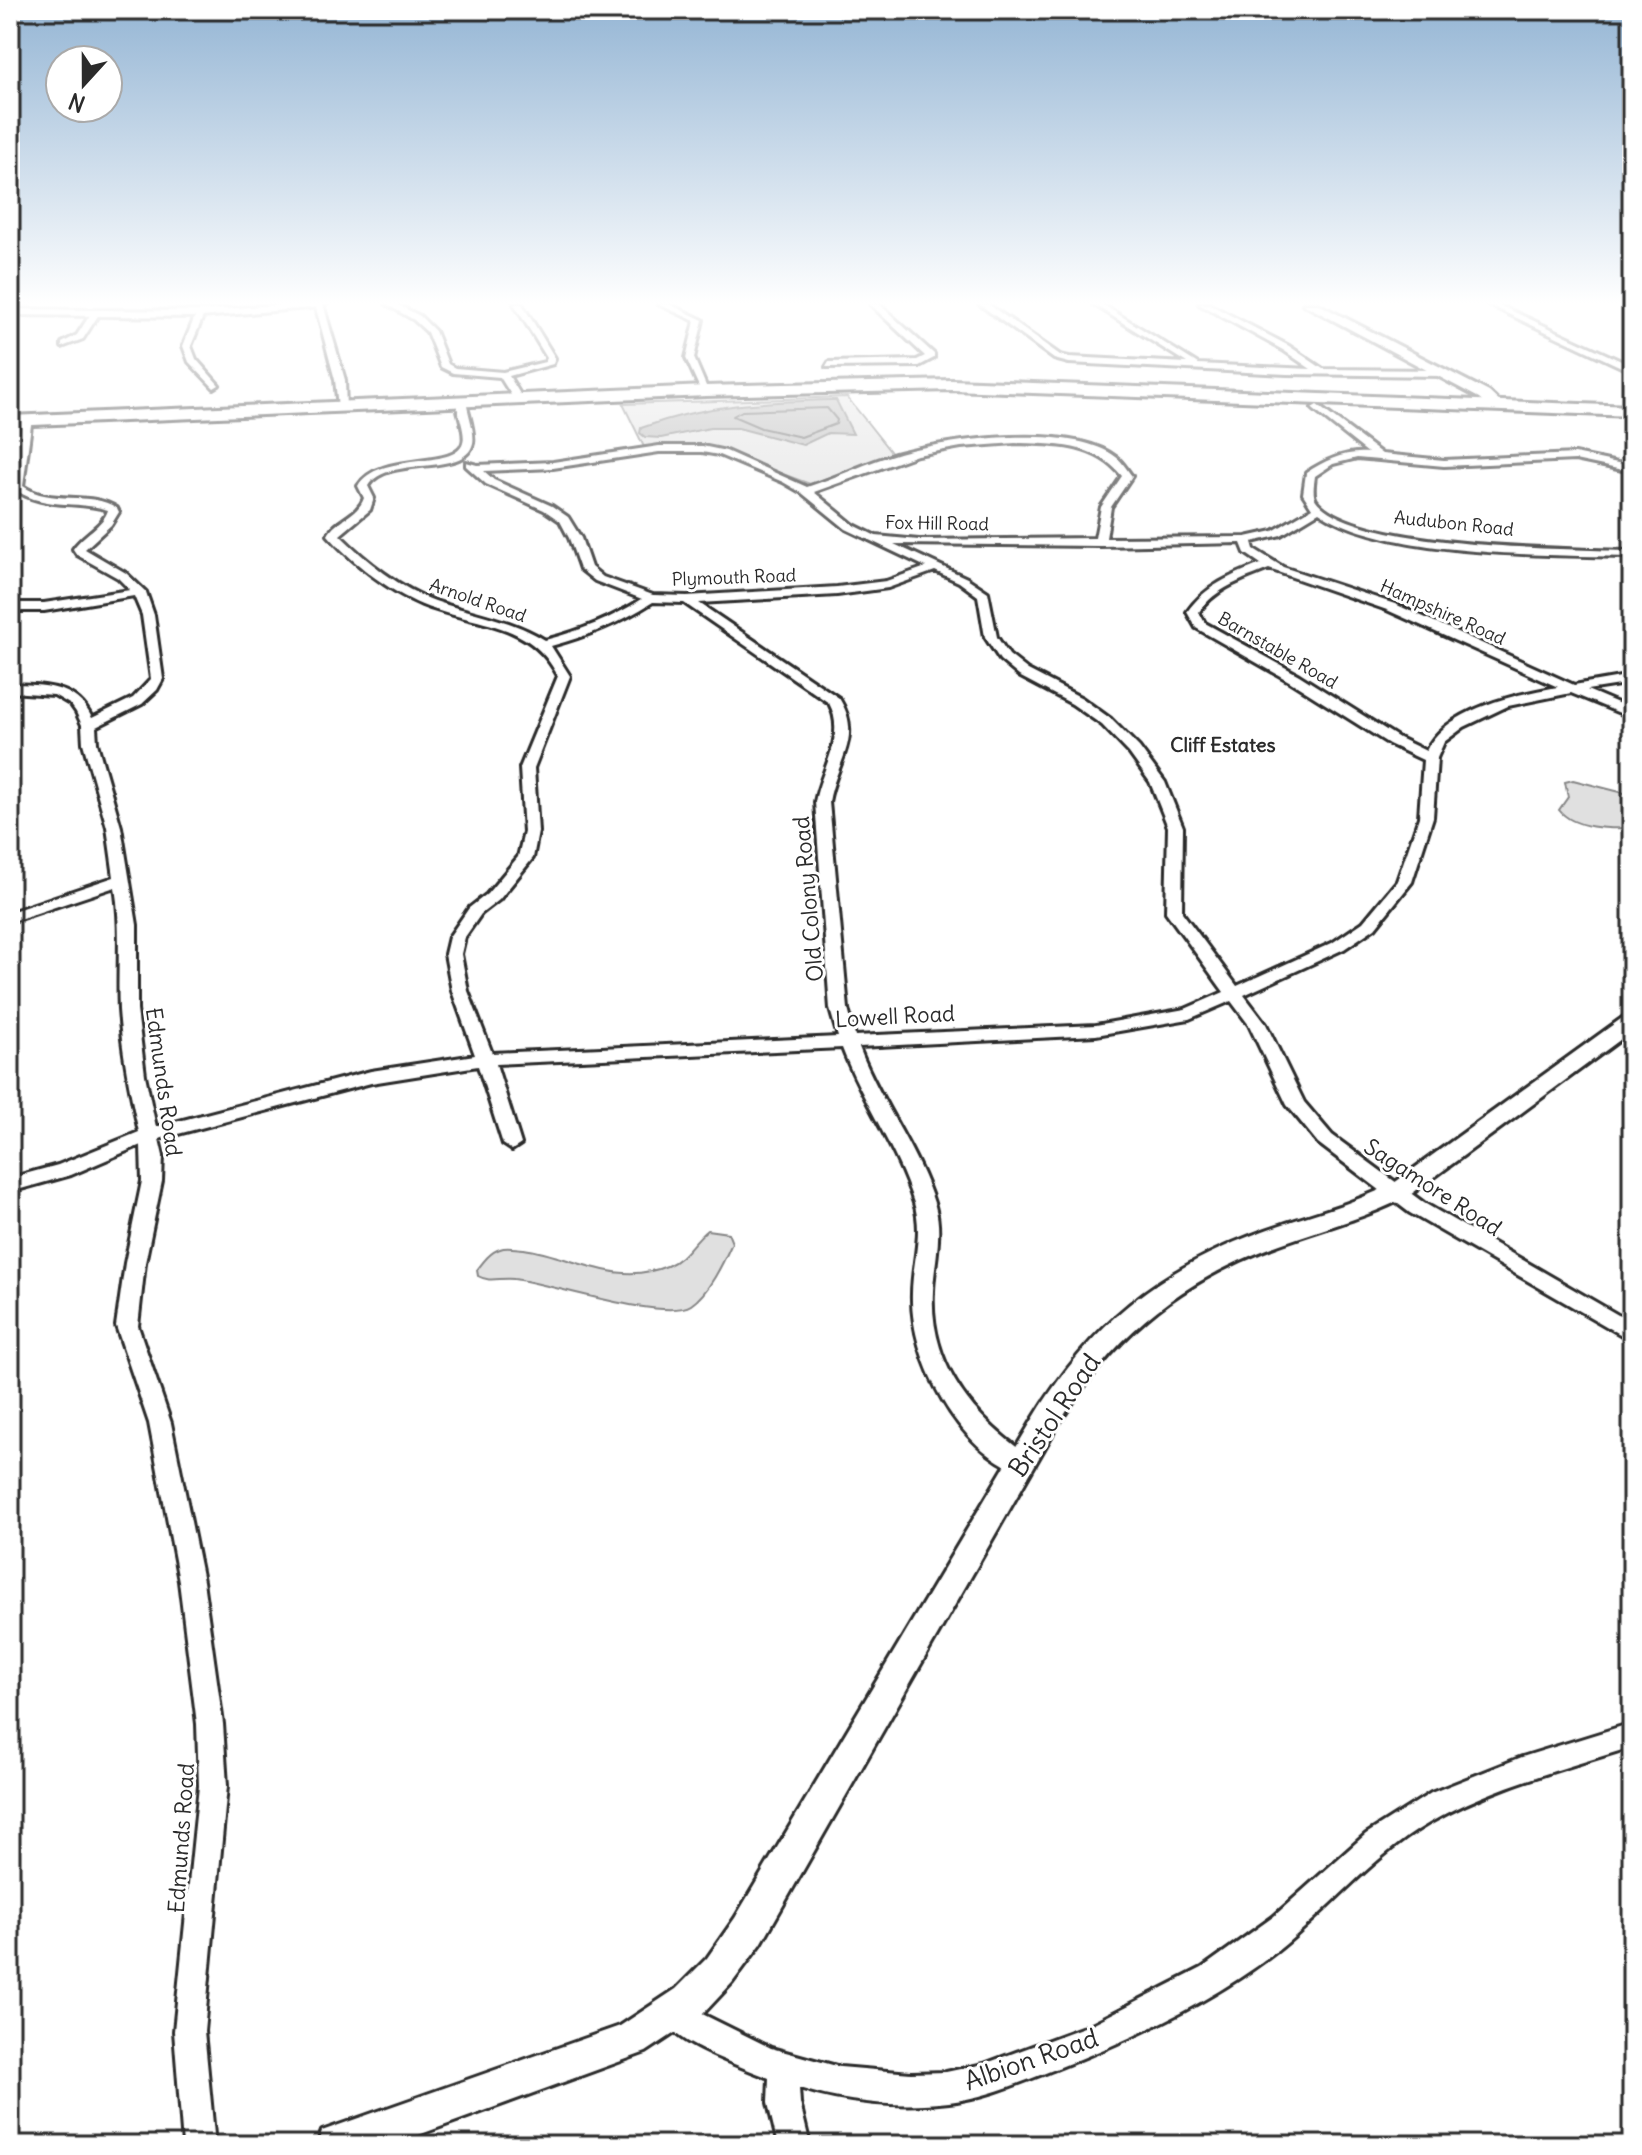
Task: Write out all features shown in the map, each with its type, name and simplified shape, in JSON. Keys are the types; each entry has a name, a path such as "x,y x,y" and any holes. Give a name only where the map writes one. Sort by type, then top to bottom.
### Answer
{"highway":[{"path":"15,424 396,405"},
{"path":"15,424 496,405"},
{"path":"1274,405 1632,420"},
{"path":"1439,405 1632,411"}],"street":[{"path":"451,459 465,449 469,441 462,406"},
{"path":"1309,408 1357,455"},
{"path":"1309,408 1378,456"},
{"path":"10,688 61,692 80,704 89,725 141,698 155,686 153,649 140,592 116,569 81,553 79,549 85,539 111,520 112,508 90,500 27,495 18,487 15,424"},
{"path":"806,491 876,464 955,444 1041,441 1082,446 1112,459 1127,476 1127,481 1106,507 1100,543"},
{"name":"Fox Hill Road","path":"477,468 553,465 659,449 702,449 722,453 806,491 832,514 874,539 934,543 1246,540 1277,533 1319,508"},
{"path":"1319,508 1311,501 1310,475 1329,462 1357,455 1444,463 1558,456 1603,461 1632,469"},
{"path":"451,459 466,461 490,482 548,508 564,519 575,538 586,569 618,588 651,598"},
{"name":"Arnold Road","path":"451,459 393,466 367,479 363,486 369,498 366,508 336,530 334,535 410,594 427,603 495,621 542,645 560,664 564,676 527,768 531,801 529,847 513,876 475,911 457,937 453,954 460,991 512,1144"},
{"name":"Audubon Road","path":"1319,508 1359,527 1412,540 1632,554"},
{"name":"Sagamore Road","path":"874,539 963,580 984,595 994,645 1020,672 1105,718 1140,758 1172,811 1177,829 1174,912 1261,1030 1302,1114 1334,1147 1394,1193 1632,1333"},
{"name":"Hampshire Road","path":"1246,540 1249,551 1269,565 1413,616 1567,689 1632,714"},
{"path":"912,557 913,551 920,545 934,543"},
{"name":"Barnstable Road","path":"1269,565 1237,579 1202,600 1193,612 1195,619 1213,633 1294,678 1394,741 1430,758"},
{"name":"Plymouth Road","path":"542,645 608,624 651,598 687,600 866,588 934,568"},
{"path":"10,607 70,604 140,592"},
{"name":"Old Colony Road","path":"687,600 728,631 824,692 842,715 844,735 825,784 822,802 838,993 846,1040 859,1074 907,1159 925,1207 929,1235 922,1295 928,1343 938,1378 976,1429 1021,1463"},
{"path":"1430,758 1438,740 1480,713 1529,696 1632,679"},
{"name":"Edmunds Road","path":"89,725 90,743 114,827 129,925 128,1010 136,1075 149,1135 152,1181 135,1263 127,1326 160,1423 191,1581 212,1755 213,1786 189,2031 199,2145"},
{"name":"Lowell Road","path":"10,1185 64,1170 149,1135 371,1077 485,1059 1096,1030 1189,1014 1338,946 1369,925 1404,882 1426,817 1430,758"},
{"path":"10,917 121,880"},
{"name":"Bristol Road","path":"676,2016 712,1981 748,1931 1021,1463 1081,1367 1111,1334 1162,1293 1240,1250 1359,1210 1394,1193 1632,1021"},
{"name":"Albion Road","path":"676,2016 738,2051 784,2068 836,2080 929,2088 981,2081 1055,2054 1154,2010 1242,1959 1290,1922 1361,1856 1418,1814 1464,1793 1632,1735"},
{"path":"336,2145 610,2049 648,2033 676,2016"},
{"path":"784,2068 784,2103 794,2145"}],"shaded area":[{"path":"623,405 853,405 893,455 810,484 712,448 644,447"},
{"path":"1573,780 1632,795 1632,828 1592,826 1566,816 1559,810 1568,797 1565,782"},
{"path":"707,1230 728,1233 732,1243 704,1293 691,1305 677,1309 657,1309 530,1282 478,1276 477,1270 487,1258 496,1250 506,1248 542,1253 613,1272 649,1272 679,1259"}],"water":[{"path":"749,405 838,405 853,434 828,433 803,445 738,428 710,428 661,438 645,437 640,433 641,428 714,409"}],"district":[{"name":"Cliff Estates","path":"1223,744"}]}
